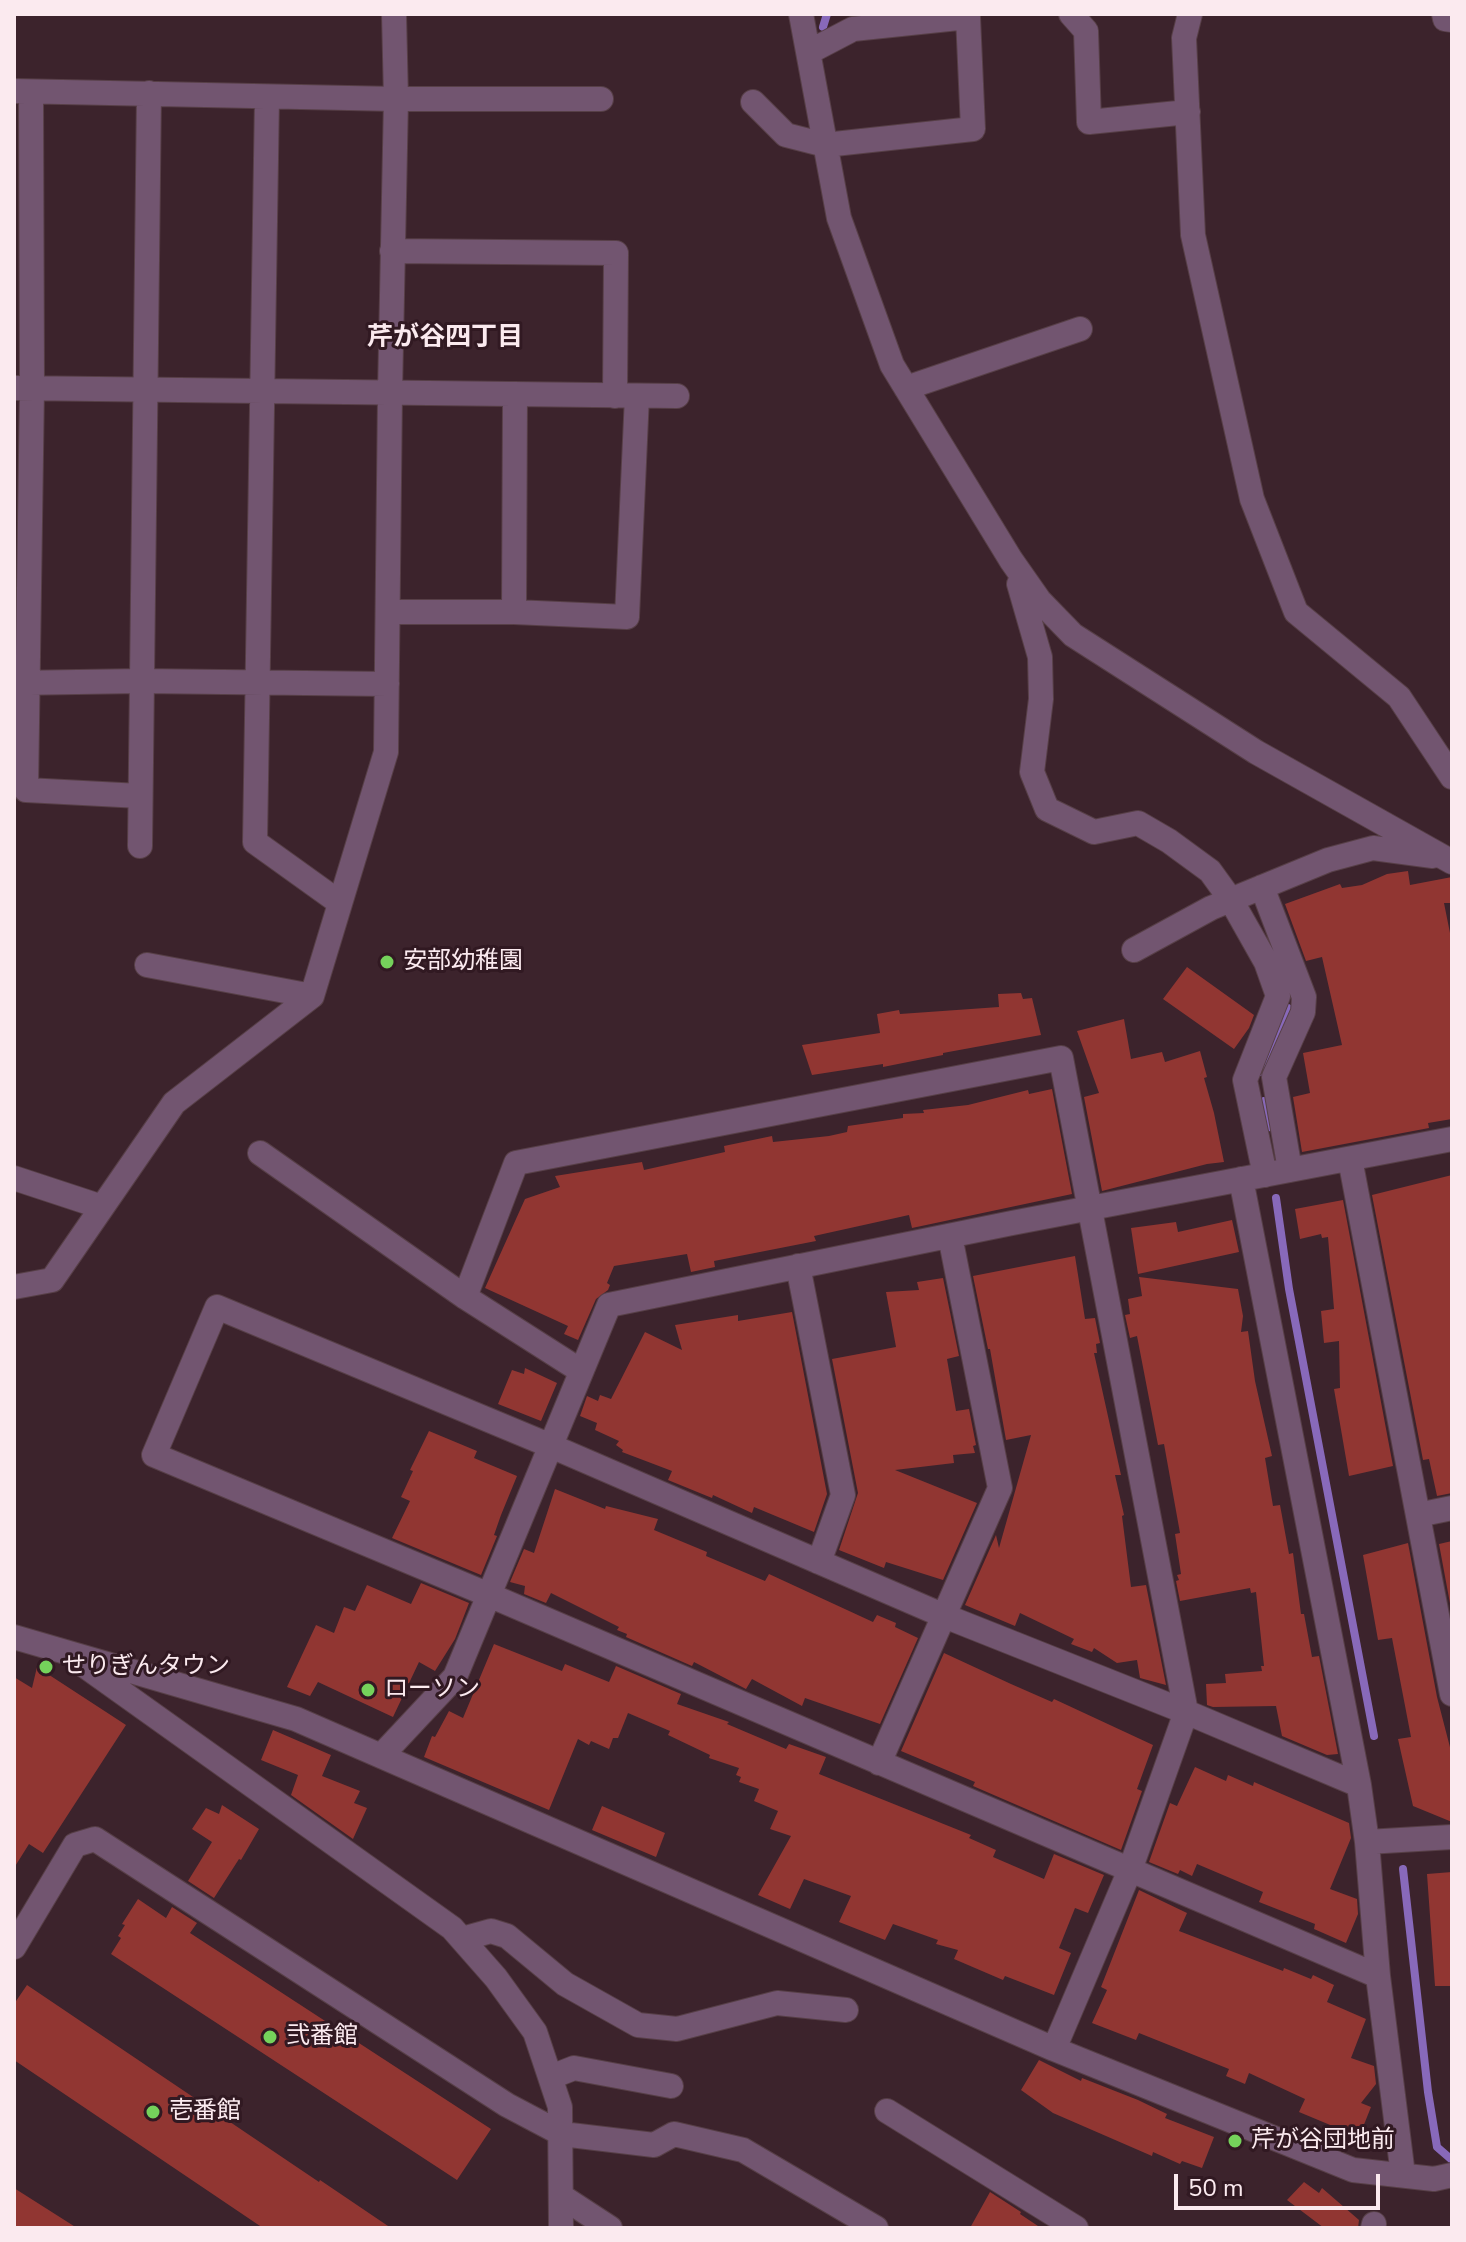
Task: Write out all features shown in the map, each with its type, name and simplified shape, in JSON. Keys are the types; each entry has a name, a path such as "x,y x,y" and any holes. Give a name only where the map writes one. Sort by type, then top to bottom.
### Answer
{"street":[{"path":"14,1287 52,1280 174,1103 312,996 386,752 396,99 394,14"},
{"path":"801,14 839,218 892,365 1011,560 1039,600 1073,635 1256,752 1450,860"},
{"path":"1071,14 1086,31 1089,122 1188,112"},
{"path":"1190,14 1184,38 1193,235 1252,499 1296,612 1399,697 1452,777"},
{"path":"1444,14 1445,19 1452,20"},
{"path":"753,102 786,135 825,145 973,129 968,17 853,29 809,52"},
{"path":"140,796 26,790 21,683 23,92 396,99 601,99"},
{"path":"140,846 149,93"},
{"path":"267,97 255,842 340,903"},
{"path":"388,612 514,612 627,617 626,396 616,253 392,251"},
{"path":"906,388 1080,329"},
{"path":"23,388 677,396"},
{"path":"514,612 515,394"},
{"path":"1011,560 1040,657 1041,699 1032,772 1047,809 1094,832 1138,823 1210,871 1231,900 1266,962 1278,996 1245,1080 1253,1177 1359,1785 1378,1976 1403,2175"},
{"path":"21,683 387,684"},
{"path":"1134,950 1211,908 1328,860 1373,848 1450,860"},
{"path":"1262,887 1304,997 1303,1012 1274,1077 1290,1170"},
{"path":"147,965 312,996"},
{"path":"1278,996 1304,997"},
{"path":"465,1297 516,1163 1061,1058 1186,1712 1130,1870 1054,2049"},
{"path":"1245,1080 1274,1077"},
{"path":"382,1755 455,1677 609,1305 1452,1139"},
{"path":"260,1153 465,1297 581,1371"},
{"path":"1350,1159 1452,1694"},
{"path":"14,1178 102,1207"},
{"path":"879,1763 1000,1488 950,1236"},
{"path":"798,1266 843,1495 819,1562"},
{"path":"1359,1785 942,1615 551,1446 217,1307 154,1455 1378,1976"},
{"path":"1418,1515 1452,1508"},
{"path":"14,1637 296,1719 1054,2049 1353,2170 1443,2177"},
{"path":"60,1648 144,1720 410,1896 452,1928 496,1978 535,2032 560,2107 561,2228"},
{"path":"14,1947 78,1836 95,1839 507,2105 562,2134 654,2145 674,2134 743,2150 876,2228"},
{"path":"1367,1842 1452,1837"},
{"path":"462,1939 491,1931 507,1936 565,1984 638,2025 677,2029 777,2003 846,2010"},
{"path":"551,2077 574,2068 671,2086"},
{"path":"887,2111 1076,2228"},
{"path":"561,2196 610,2228"}],"building":[{"path":"1408,871 1410,885 1452,877 1452,903 1444,903 1452,943 1452,1119 1428,1123 1429,1128 1302,1152 1293,1097 1310,1093 1303,1053 1342,1045 1322,957 1306,961 1285,904 1340,884 1342,888 1362,885 1387,874"},
{"path":"1187,967 1254,1015 1234,1049 1163,999"},
{"path":"1021,993 1023,999 1032,998 1041,1035 883,1067 883,1064 812,1075 802,1045 880,1033 877,1014 899,1010 900,1014 999,1007 998,994"},
{"path":"1124,1019 1131,1059 1162,1052 1165,1062 1200,1051 1224,1162 1102,1191 1084,1097 1099,1093 1077,1031"},
{"path":"1052,1089 1072,1194 912,1228 909,1215 814,1236 816,1241 714,1261 715,1267 691,1272 687,1254 614,1266 607,1283 610,1285 608,1290 596,1299 578,1340 564,1334 568,1326 485,1288 525,1199 560,1187 555,1176 642,1162 644,1170 725,1152 724,1146 772,1136 773,1142 829,1136 847,1132 848,1126 903,1118 903,1114 968,1105 1028,1090 1029,1094"},
{"path":"1452,1175 1452,1493 1437,1496 1429,1459 1423,1460 1372,1195"},
{"path":"1343,1200 1393,1466 1349,1476 1334,1389 1340,1388 1339,1341 1324,1343 1321,1311 1334,1309 1328,1237 1322,1238 1321,1234 1300,1239 1295,1209"},
{"path":"1232,1220 1239,1252 1138,1274 1131,1228 1176,1222 1178,1232"},
{"path":"1075,1256 1085,1319 1095,1318 1100,1343 1096,1344 1097,1353 1094,1353 1121,1475 1115,1475 1124,1515 1131,1587 1146,1585 1166,1685 1140,1678 1137,1660 1117,1663 1094,1648 1092,1652 1071,1644 1074,1639 1020,1613 1015,1626 965,1605 996,1535 999,1548 1031,1435 1006,1440 973,1276"},
{"path":"1139,1277 1238,1289 1243,1316 1241,1332 1248,1331 1255,1381 1272,1456 1265,1458 1273,1506 1280,1505 1289,1554 1293,1553 1301,1614 1304,1614 1312,1657 1319,1656 1338,1754 1327,1755 1282,1736 1276,1706 1207,1705 1206,1684 1226,1683 1225,1674 1262,1671 1256,1592 1251,1593 1250,1588 1180,1601 1176,1581 1179,1580 1177,1575 1181,1574 1175,1534 1180,1533 1164,1444 1158,1445 1137,1336 1130,1338 1125,1315 1130,1314 1128,1299 1142,1296"},
{"path":"943,1278 959,1356 947,1359 956,1411 969,1409 975,1453 953,1455 954,1463 895,1470 977,1503 943,1580 886,1562 884,1568 839,1550 858,1493 832,1359 896,1347 886,1292 919,1290 917,1282"},
{"path":"792,1312 827,1494 814,1532 754,1507 752,1513 713,1495 712,1498 668,1480 672,1471 622,1452 616,1445 619,1441 595,1430 597,1423 580,1416 587,1396 598,1401 600,1395 611,1399 645,1332 682,1350 675,1325 738,1315 738,1321"},
{"path":"525,1368 557,1383 541,1421 498,1404 512,1370 524,1374"},
{"path":"429,1431 477,1451 474,1458 517,1476 481,1575 392,1538 410,1501 401,1497 413,1471 410,1470"},
{"path":"555,1489 605,1509 606,1506 658,1519 654,1530 707,1552 706,1556 765,1581 769,1574 873,1622 877,1615 918,1638 880,1724 805,1698 802,1706 752,1679 746,1689 694,1662 692,1666 626,1637 627,1634 617,1630 619,1627 551,1593 546,1603 524,1594 525,1586 510,1582 524,1549 534,1553"},
{"path":"1452,1541 1452,1614 1439,1544"},
{"path":"1408,1543 1437,1697 1452,1755 1452,1822 1413,1806 1398,1739 1411,1737 1392,1638 1378,1640 1363,1555"},
{"path":"421,1583 469,1603 455,1639 435,1671 419,1662 393,1717 318,1682 310,1696 287,1687 316,1625 334,1633 344,1607 355,1611 367,1585 411,1604"},
{"path":"494,1644 562,1671 565,1664 609,1682 616,1666 681,1694 677,1704 729,1722 727,1724 786,1749 789,1744 826,1757 819,1774 971,1835 969,1838 996,1850 993,1857 1044,1879 1054,1854 1104,1875 1088,1913 1075,1908 1059,1948 1071,1953 1054,1995 1005,1976 1003,1980 954,1959 958,1950 936,1944 938,1940 893,1924 885,1940 839,1922 851,1896 804,1879 790,1909 758,1895 791,1836 770,1829 778,1811 754,1801 759,1789 739,1782 741,1777 736,1775 739,1768 709,1758 710,1755 668,1735 670,1731 628,1713 618,1738 613,1738 609,1749 578,1739 549,1810 424,1757 432,1736 435,1737 449,1711 463,1718"},
{"path":"944,1653 1153,1745 1137,1789 1142,1791 1121,1850 901,1751"},
{"path":"37,1667 126,1725 43,1853 29,1844 14,1868 14,1677 32,1688"},
{"path":"273,1730 331,1755 322,1776 360,1791 354,1803 367,1808 353,1839 291,1795 298,1775 261,1760"},
{"path":"1195,1767 1226,1781 1228,1775 1253,1786 1254,1782 1349,1823 1351,1838 1330,1889 1357,1899 1358,1914 1346,1943 1314,1929 1315,1924 1259,1902 1263,1892 1197,1864 1192,1876 1180,1870 1178,1874 1149,1862 1170,1803 1177,1806"},
{"path":"222,1805 259,1829 214,1898 188,1881 212,1842 192,1829 206,1808 219,1814"},
{"path":"602,1806 665,1833 656,1857 592,1830"},
{"path":"1452,1872 1452,1986 1435,1986 1427,1874"},
{"path":"1139,1890 1187,1913 1179,1931 1283,1971 1284,1968 1311,1979 1313,1975 1334,1985 1327,2002 1366,2019 1351,2058 1374,2066 1376,2084 1361,2103 1371,2107 1359,2137 1299,2112 1305,2099 1249,2073 1245,2084 1226,2076 1229,2069 1139,2033 1136,2040 1092,2023 1107,1990 1101,1987"},
{"name":"弐番館","path":"138,1899 166,1918 172,1907 197,1923 190,1933 491,2129 457,2180 111,1954 121,1938 118,1936 125,1925 122,1924"},
{"name":"壱番館","path":"27,1985 391,2228 263,2228 14,2060 14,2004"},
{"path":"1039,2060 1081,2081 1082,2078 1138,2100 1167,2114 1165,2118 1214,2137 1202,2168 1182,2161 1180,2164 1153,2152 1152,2156 1053,2113 1021,2090"},
{"path":"1304,2182 1319,2193 1322,2188 1359,2220 1358,2228 1324,2228 1287,2200"},
{"path":"14,2188 77,2228 14,2228"},
{"path":"990,2192 1021,2212 1041,2228 970,2228"}],"waterway":[{"path":"823,27 827,14"},
{"path":"1261,1072 1288,1008"},
{"path":"1264,1101 1267,1128"},
{"path":"1276,1198 1289,1289 1374,1736"},
{"path":"1403,1869 1437,2147 1452,2160"}],"place":[{"name":"安部幼稚園","path":"387,962"},
{"name":"せりぎんタウン","path":"46,1667"},
{"name":"ローソン","path":"368,1690"},
{"name":"弐番館","path":"270,2037"},
{"name":"壱番館","path":"153,2112"},
{"name":"芹が谷団地前","path":"1235,2141"}],"district":[{"name":"芹が谷四丁目","path":"445,339"}]}
